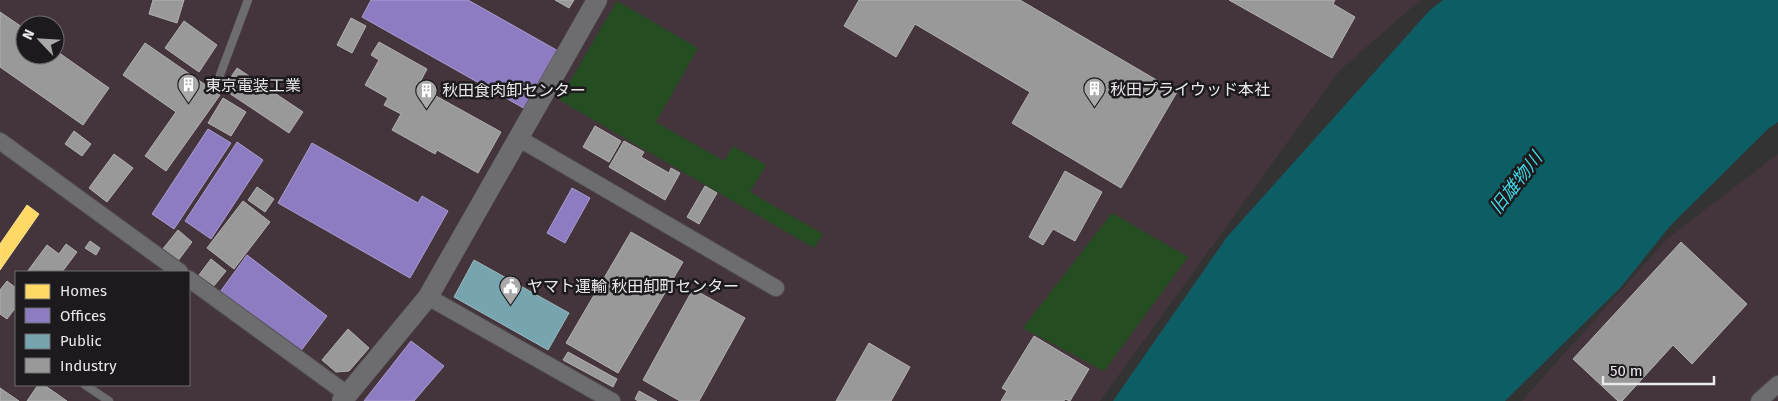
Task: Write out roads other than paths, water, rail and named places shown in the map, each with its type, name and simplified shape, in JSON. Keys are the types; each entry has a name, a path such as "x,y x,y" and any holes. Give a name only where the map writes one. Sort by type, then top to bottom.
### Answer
{"street":[{"path":"190,279 345,397 428,297 597,0"},
{"path":"518,138 776,288"},
{"path":"0,141 179,271"},
{"path":"428,297 612,401"},
{"path":"1759,401 1778,384"}],"lane":[{"path":"220,75 248,0"},
{"path":"86,386 109,401"}],"water":[{"name":"旧雄物川","path":"1443,0 1778,0 1778,122 1768,129 1670,226 1621,287 1505,401 1113,401 1227,237 1430,10"}],"place":[{"name":"東京電装工業","path":"189,104"},
{"name":"秋田プライウッド本社","path":"1094,108"},
{"name":"秋田食肉卸センター","path":"426,109"},
{"name":"ヤマト運輸 秋田卸町センター","path":"511,305"}]}
